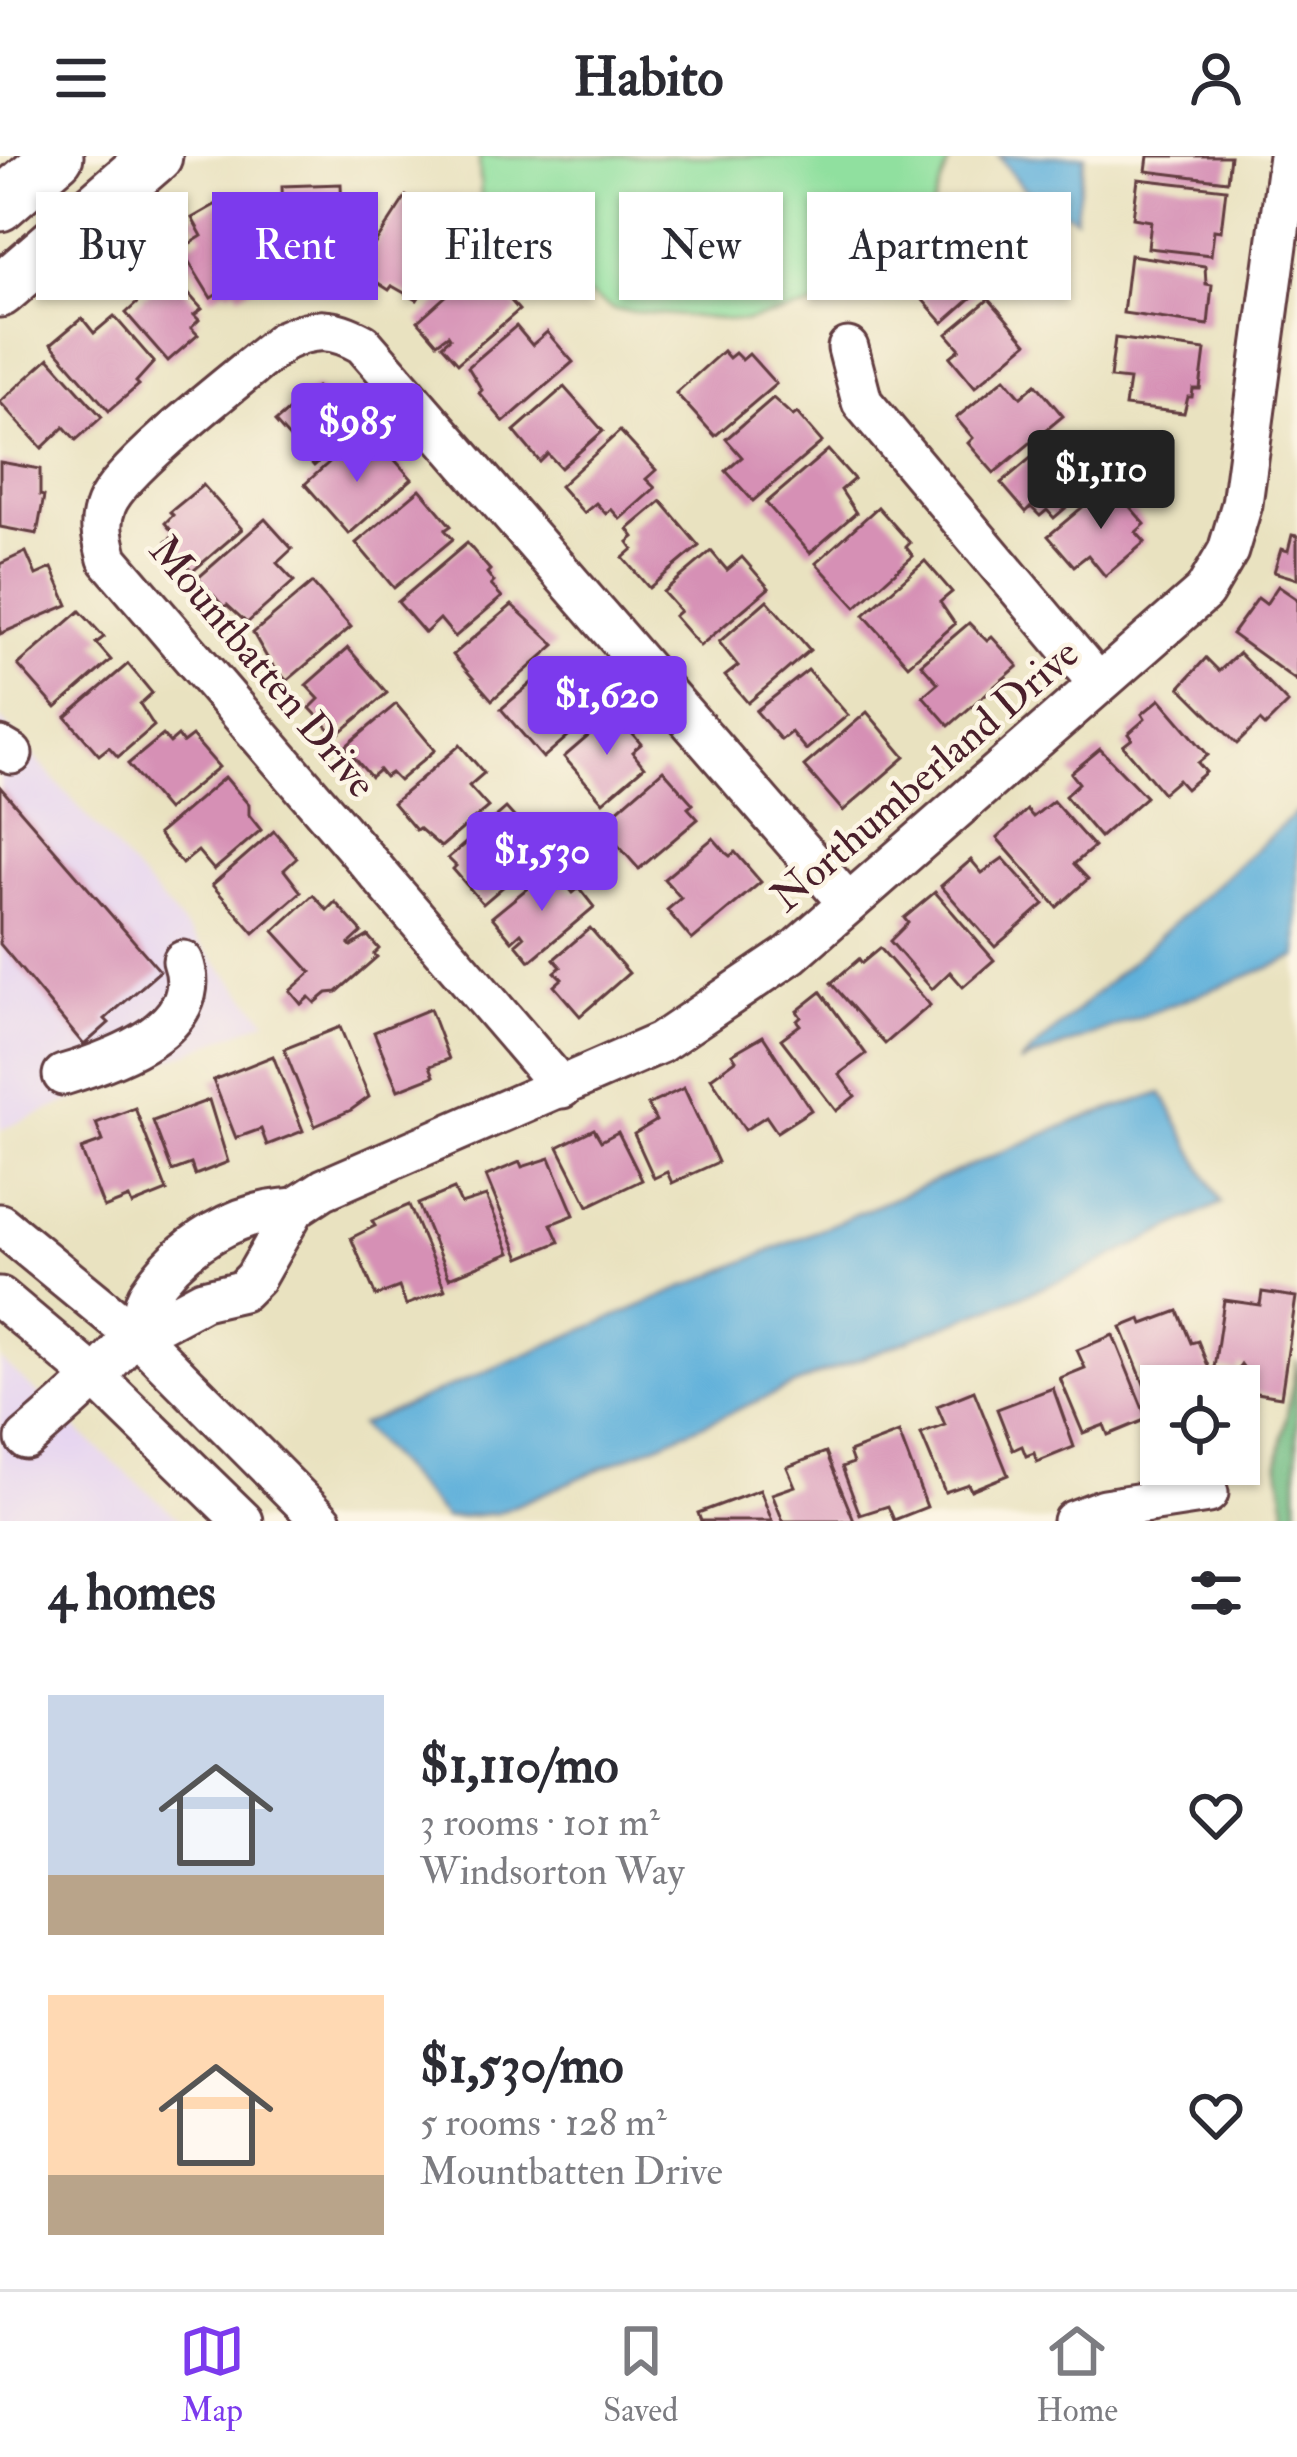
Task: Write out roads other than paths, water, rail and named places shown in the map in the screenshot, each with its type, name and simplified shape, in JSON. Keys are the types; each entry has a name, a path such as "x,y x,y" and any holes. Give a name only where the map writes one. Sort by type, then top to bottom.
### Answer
{"main road":[{"path":"0,205 57,156"},
{"path":"114,192 156,156"},
{"path":"0,240 36,238"},
{"path":"0,291 36,260"}],"street":[{"name":"Northumberland Drive","path":"137,1328 163,1322 202,1300 242,1291 255,1278 295,1208 324,1189 660,1043 791,954 1204,592 1228,551 1242,505 1289,156"},
{"name":"Mountbatten Drive","path":"562,1088 108,559 100,527 107,500 145,458 283,341 309,329 338,330 363,344 847,902"},
{"path":"848,348 862,402 1098,683"},
{"path":"63,1075 144,1041 171,1021 185,1000 189,976 183,961"},
{"name":"Northumberland Drive","path":"26,1439 95,1377 137,1328 146,1298 181,1255 261,1209 295,1208"},
{"path":"0,1224 137,1328 322,1521"},
{"path":"0,1270 78,1330 108,1337 137,1328"},
{"path":"0,1297 95,1377 243,1521"},
{"path":"95,1377 158,1392 175,1404 292,1521"},
{"path":"1072,1521 1104,1509 1208,1493"}],"water":[{"path":"999,156 1085,156 1075,218 1071,216 1071,192 1023,188"},
{"path":"1297,812 1297,957 1019,1063"},
{"path":"1162,1093 1221,1203 1080,1273 813,1377 498,1513 445,1518 360,1425 1078,1120"}]}
